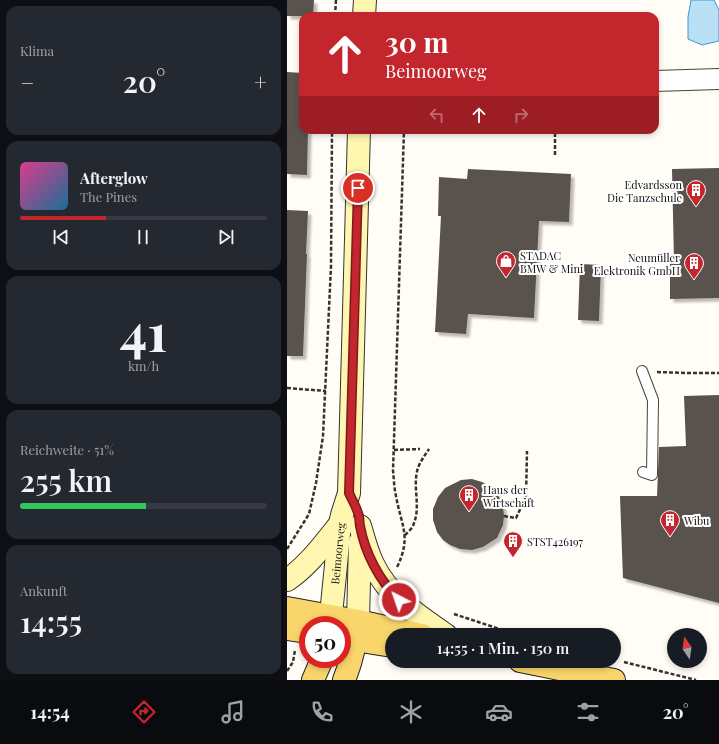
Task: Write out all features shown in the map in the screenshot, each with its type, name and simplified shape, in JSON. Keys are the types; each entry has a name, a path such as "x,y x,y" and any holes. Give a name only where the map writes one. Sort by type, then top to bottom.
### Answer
{"main road":[{"path":"364,12 365,0"},
{"name":"Beimoorweg","path":"352,633 360,581 350,525 341,515 349,493 359,134"},
{"path":"287,580 319,550 350,525 367,550 374,566 392,592 411,610 436,628"},
{"name":"Beimoorweg","path":"331,616 350,525"},
{"path":"287,608 316,616"},
{"path":"287,629 299,631"},
{"path":"352,633 385,634"},
{"path":"352,633 385,644"},
{"path":"344,680 350,665 352,633"},
{"path":"313,680 318,668"},
{"path":"589,668 618,671"}],"street":[{"path":"659,80 719,79"}],"lane":[{"path":"642,371 653,400 652,475 643,472"}],"path":[{"path":"335,12 336,0"},
{"path":"287,549 309,514 316,483 323,436 331,266 332,134"},
{"path":"401,573 396,568 404,549 405,535 395,495 393,470 404,134"},
{"path":"555,134 555,155"},
{"path":"642,371 687,373 719,372"},
{"path":"287,388 326,391"},
{"path":"405,535 414,525 417,513 415,483 418,468 429,449"},
{"path":"394,450 420,450"},
{"path":"504,516 516,518 526,497 527,451"},
{"path":"451,613 497,628"},
{"path":"618,671 696,680"}],"water":[{"path":"691,0 714,0 719,10 719,41 702,45 688,39 688,17"}],"building":[{"path":"287,0 314,0 313,12 299,12 299,16 287,16"},
{"path":"287,72 299,73 299,134 308,134 307,175 287,174"},
{"path":"719,168 719,298 670,299 670,262 674,262 672,169"},
{"path":"468,169 571,174 569,222 539,221 534,318 468,314 466,334 435,332 441,216 438,216 439,177 467,179"},
{"path":"287,210 308,211 303,356 287,356"},
{"path":"580,264 601,265 599,321 578,320"},
{"name":"Wibu","path":"719,395 719,603 623,578 620,496 657,496 659,447 686,446 684,396"},
{"name":"Haus der Wirtschaft","path":"472,479 482,482 492,488 499,497 503,507 503,525 497,538 483,547 472,550 460,549 443,540 437,532 433,520 433,509 438,497 445,488 461,480"}],"place":[{"name":"Edvardsson Die Tanzschule","path":"696,207"},
{"name":"STADAC BMW & Mini","path":"506,278"},
{"name":"Neumüller Elektronik GmbH","path":"694,280"},
{"name":"Haus der Wirtschaft","path":"469,512"},
{"name":"Wibu","path":"670,537"},
{"name":"STST426197","path":"513,558"}],"route":[{"path":"358,188 349,493 359,514 360,526 367,550 374,566 399,600"}]}
